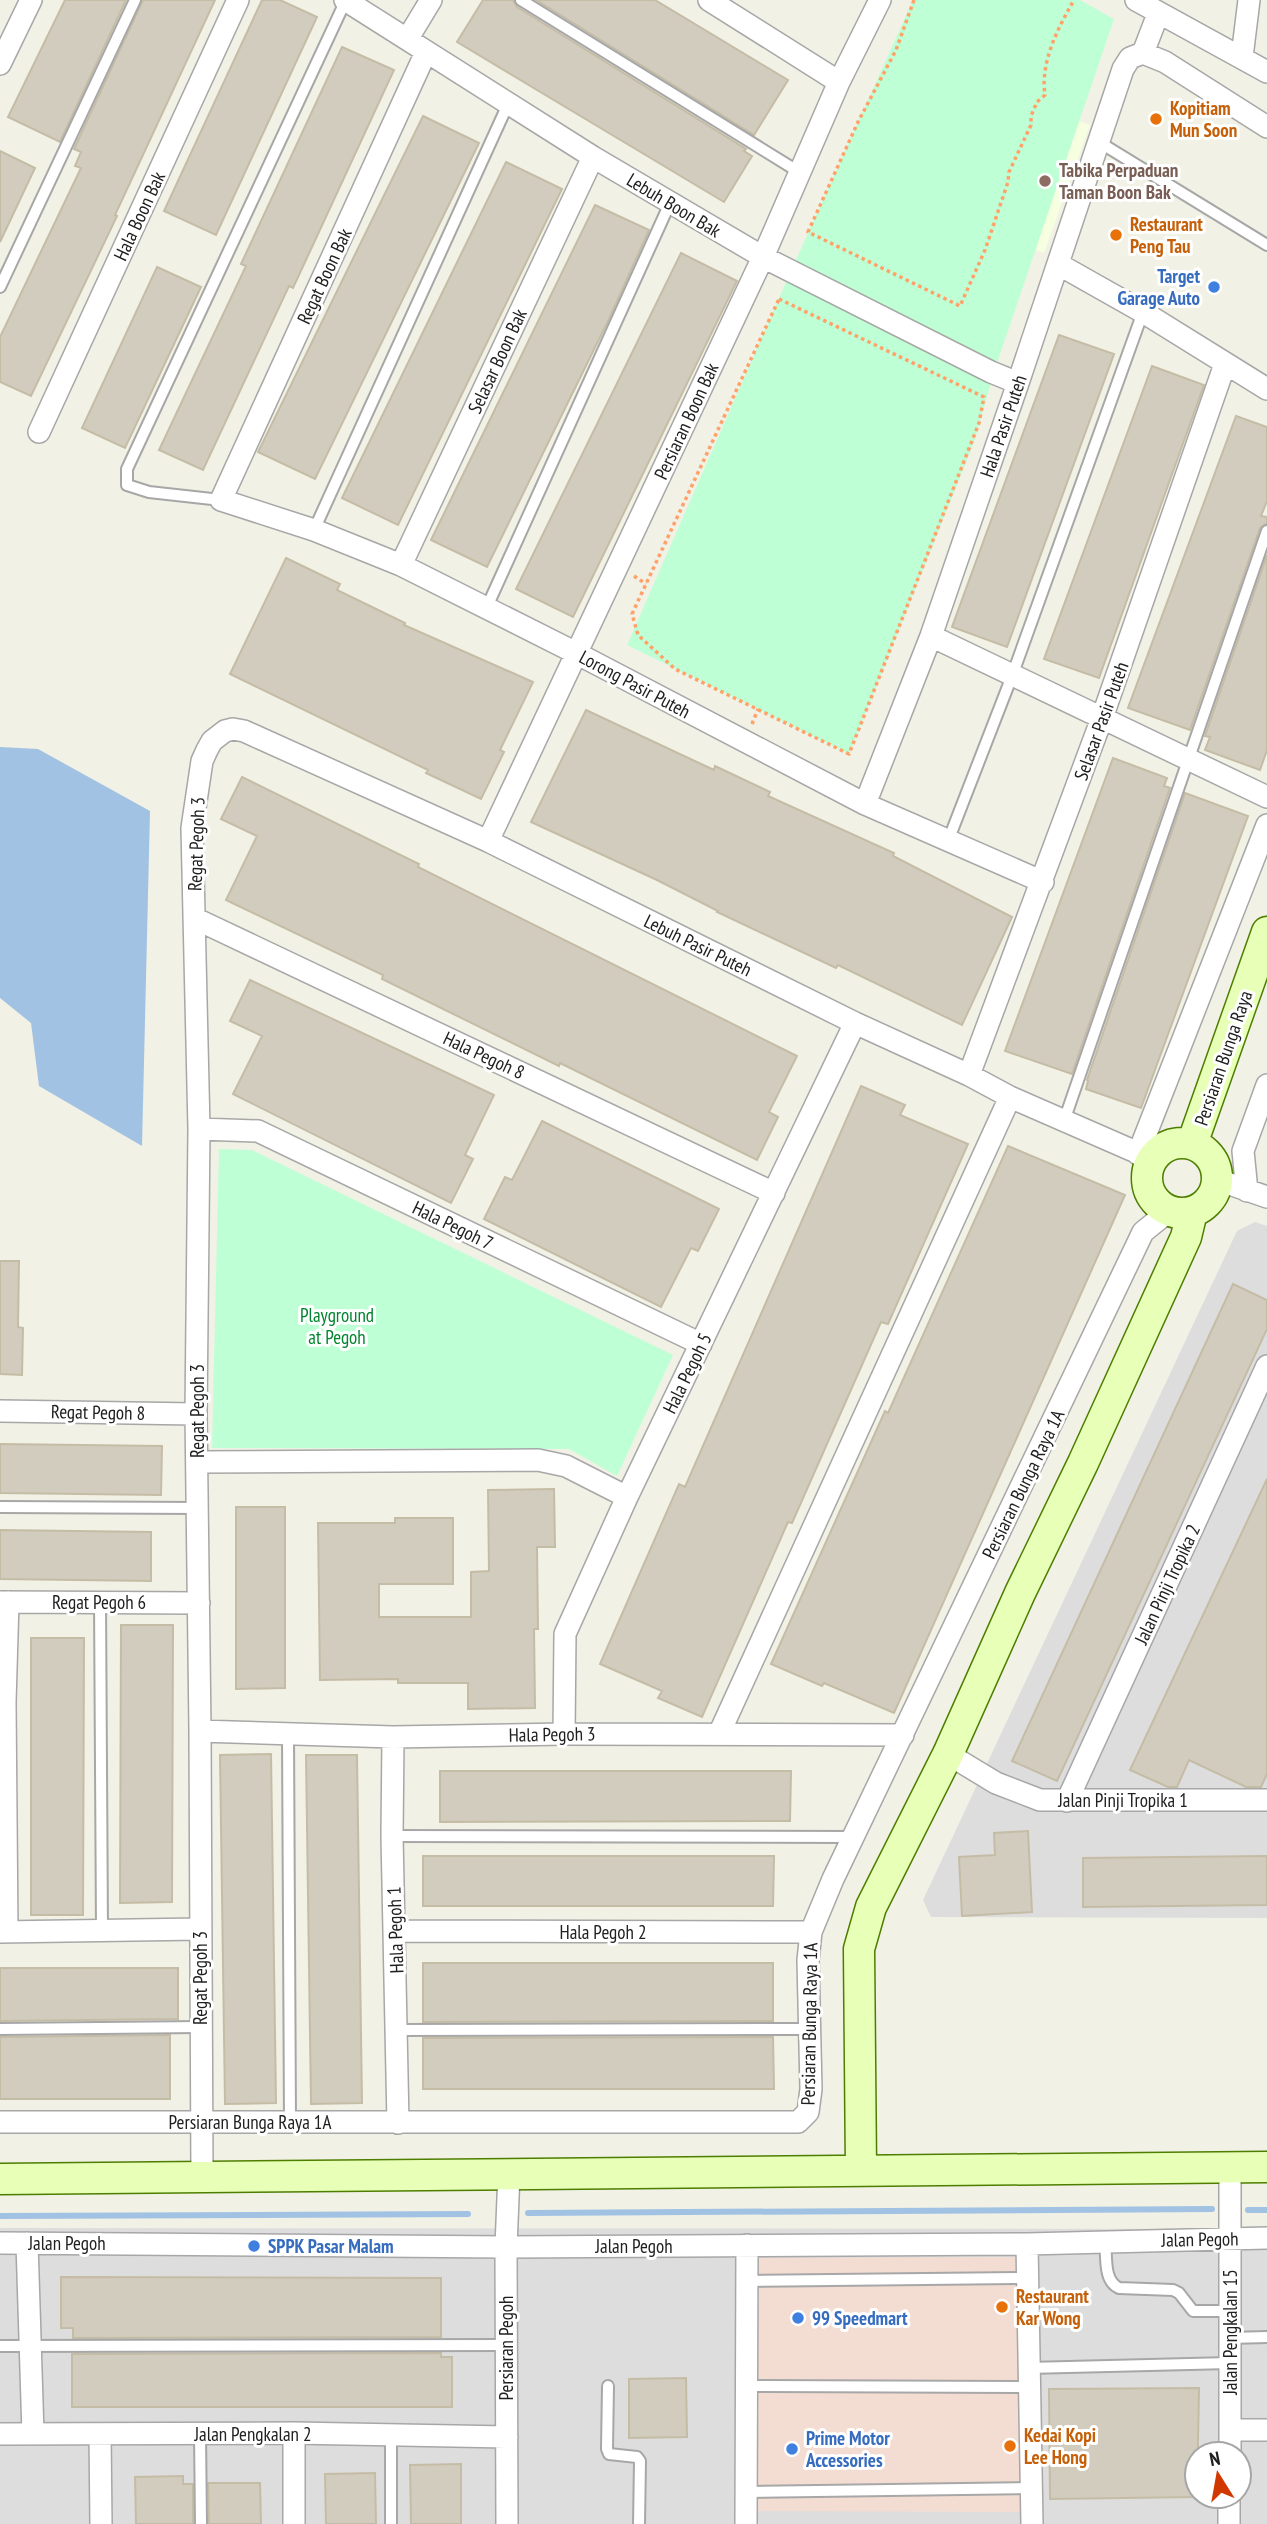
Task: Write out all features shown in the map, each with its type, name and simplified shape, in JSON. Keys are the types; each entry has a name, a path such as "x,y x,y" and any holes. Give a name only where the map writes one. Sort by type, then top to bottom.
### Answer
{"street":[{"path":"0,64 31,0"},
{"name":"Hala Boon Bak","path":"39,432 239,0"},
{"name":"Lebuh Boon Bak","path":"346,0 593,157 762,257 1018,383"},
{"path":"408,38 431,0"},
{"path":"709,0 839,82"},
{"name":"Persiaran Boon Bak","path":"488,841 762,257 839,82 880,0"},
{"path":"1136,0 1267,72"},
{"path":"1242,57 1249,0"},
{"name":"Hala Pasir Puteh","path":"865,804 931,636 1123,69 1130,58 1143,53 1158,14"},
{"name":"Regat Boon Bak","path":"221,500 426,52"},
{"path":"1143,53 1165,62 1267,127"},
{"name":"Selasar Boon Bak","path":"401,565 593,157"},
{"path":"1058,264 1143,312 1267,389"},
{"name":"Selasar Pasir Puteh","path":"969,1075 1102,719 1226,364"},
{"name":"Lorong Pasir Puteh","path":"221,500 314,530 401,565 865,804 1042,882"},
{"path":"931,636 1267,797"},
{"name":"Regat Pegoh 3","path":"202,2177 196,1413 199,1129 192,828 202,761 212,741 218,735 233,729 244,731"},
{"name":"Lebuh Pasir Puteh","path":"244,731 488,841 855,1023 969,1075 1010,1097 1145,1157"},
{"path":"1145,1157 1177,1143 1192,1144 1203,1149 1217,1168 1218,1180 1214,1194 1205,1205 1181,1211 1157,1202 1148,1189 1145,1157 1267,825"},
{"name":"Hala Pegoh 8","path":"194,918 774,1193"},
{"name":"Persiaran Bunga Raya","path":"1192,1144 1267,932"},
{"name":"Hala Pegoh 5","path":"564,1734 565,1634 627,1497 855,1023"},
{"path":"1257,1194 1243,1151 1267,1085"},
{"path":"719,1734 1010,1097"},
{"name":"Hala Pegoh 7","path":"199,1129 258,1131 701,1344"},
{"path":"1218,1180 1257,1194"},
{"path":"861,2171 859,1949 871,1907 948,1754 1186,1237 1181,1211"},
{"name":"Persiaran Bunga Raya 1A","path":"0,2122 798,2122 808,2112 811,2029 808,1960 811,1932 853,1837 1143,1232 1181,1211"},
{"name":"Jalan Pinji Tropika 2","path":"1067,1801 1267,1366"},
{"name":"Regat Pegoh 8","path":"0,1411 196,1413"},
{"path":"197,1462 538,1460 566,1465 627,1497"},
{"path":"4,1602 4,1932 200,1929"},
{"name":"Regat Pegoh 6","path":"4,1602 199,1602"},
{"name":"Hala Pegoh 3","path":"200,1731 393,1737 564,1734 903,1735"},
{"name":"Hala Pegoh 1","path":"393,1737 392,1836 398,2123"},
{"name":"Jalan Pinji Tropika 1","path":"948,1754 996,1783 1040,1800 1267,1800"},
{"name":"Hala Pegoh 2","path":"395,1931 811,1932"},
{"path":"860,2116 871,2137 907,2170"},
{"path":"799,2171 832,2153 846,2139 860,2116"},
{"name":"Jalan Pengkalan 15","path":"1230,2167 1230,2440"},
{"path":"0,2179 1267,2167"},
{"name":"Persiaran Pegoh","path":"507,2524 506,2246 509,2173"},
{"name":"Jalan Pegoh","path":"0,2243 506,2246 1027,2244 1267,2238"},
{"path":"27,2243 33,2434"},
{"path":"1027,2244 1032,2524"},
{"path":"746,2524 747,2245"},
{"path":"1230,2430 1267,2430"},
{"path":"294,2433 294,2524"},
{"name":"Jalan Pengkalan 2","path":"0,2434 294,2433 507,2437"},
{"path":"100,2434 101,2524"}],"lane":[{"path":"0,287 135,0"},
{"path":"221,500 149,492 127,485 127,469 346,0"},
{"path":"522,0 799,172"},
{"path":"314,530 510,102"},
{"path":"1099,142 1267,246"},
{"path":"486,610 670,203"},
{"path":"948,842 1013,676 1143,312"},
{"path":"1064,1121 1267,530"},
{"path":"0,1507 198,1508"},
{"path":"100,1601 102,1931"},
{"path":"288,1734 290,2122"},
{"path":"392,1836 853,1837"},
{"path":"0,2029 200,2027"},
{"path":"397,2030 811,2029"},
{"path":"1105,2241 1109,2279 1113,2285 1119,2288 1166,2288 1179,2293 1193,2311 1230,2311"},
{"path":"747,2281 1028,2278"},
{"path":"1230,2337 1267,2337"},
{"path":"0,2346 506,2345"},
{"path":"748,2386 1029,2377 1230,2363"},
{"path":"608,2386 609,2454 638,2457 640,2461 639,2524"},
{"path":"200,2434 201,2524"},
{"path":"391,2435 391,2524"},
{"path":"747,2492 1031,2488"}],"path":[{"path":"914,0 896,50 808,232 960,306 985,250 1009,172 1031,125 1031,116 1037,102 1045,95 1044,71 1061,22 1074,0"},
{"path":"779,299 984,397 979,423 849,754 675,669 638,635 632,614 779,299"}],"shaded area":[{"name":"Tabika Perpaduan Taman Boon Bak","path":"1046,110 1090,125 1044,253 1000,237"},
{"path":"1255,1222 1267,1226 1267,1918 931,1917 923,1900 1237,1231"},
{"path":"0,2228 1267,2229 1267,2524 0,2524"},
{"path":"1018,2257 1023,2512 755,2511 758,2258"}],"green space":[{"path":"913,0 1080,0 1114,19 995,369 974,442 849,754 627,645"},
{"name":"Playground at Pegoh","path":"219,1149 252,1150 673,1355 617,1476 569,1449 212,1448"}],"water":[{"path":"0,747 38,749 150,811 142,1146 39,1086 31,1023 0,998"}],"building":[{"path":"65,0 126,0 60,142 8,117"},
{"path":"143,0 215,0 115,215 117,216 31,396 0,382 0,337 81,168 75,166 81,152 74,149"},
{"path":"262,0 280,0 317,17 216,235 164,211"},
{"path":"483,0 513,0 517,7 746,149 744,151 752,156 724,202 457,42"},
{"path":"536,0 655,0 788,80 754,135"},
{"path":"342,47 394,70 293,288 289,286 203,470 159,450 246,266 241,264"},
{"path":"423,116 479,143 315,479 258,452"},
{"path":"0,151 35,168 0,242"},
{"path":"506,162 562,189 398,525 342,498"},
{"path":"595,205 649,230 609,319 487,567 431,540"},
{"path":"681,253 737,281 573,617 516,589"},
{"path":"157,267 201,287 125,448 82,428"},
{"path":"1059,335 1114,354 1007,647 952,627"},
{"path":"1152,366 1204,385 1099,678 1044,659"},
{"path":"1236,416 1267,427 1267,501 1261,516 1267,517 1267,523 1260,528 1190,730 1128,708"},
{"path":"1267,555 1267,750 1260,770 1205,750 1210,737 1205,736"},
{"path":"286,558 340,584 337,590 405,623 404,625 533,682 500,750 504,752 481,799 426,773 428,770 230,674"},
{"path":"586,710 714,770 715,766 770,792 768,796 894,853 893,856 1012,917 962,1025 838,965 836,968 717,912 657,880 531,822"},
{"path":"1113,758 1167,778 1164,786 1170,788 1072,1074 1005,1051"},
{"path":"242,777 797,1056 769,1112 778,1117 757,1160 560,1063 559,1066 382,979 383,975 226,900 257,836 221,819"},
{"path":"1185,793 1248,816 1141,1108 1086,1089 1087,1080"},
{"path":"250,980 494,1095 465,1155 473,1159 451,1203 233,1094 262,1036 230,1021"},
{"path":"861,1086 905,1105 900,1115 968,1144 888,1324 881,1322 792,1523 788,1522 702,1717 658,1698 662,1691 600,1664 679,1484 685,1487"},
{"path":"542,1121 719,1209 698,1251 691,1248 661,1307 484,1219 505,1177 512,1180"},
{"path":"1008,1146 1125,1195 894,1713 771,1664"},
{"path":"0,1261 19,1261 18,1327 23,1328 22,1375 0,1374"},
{"path":"1233,1284 1267,1300 1267,1329 1057,1781 1012,1761"},
{"path":"0,1444 162,1446 161,1495 0,1493"},
{"path":"1267,1479 1267,1774 1261,1787 1246,1787 1189,1760 1177,1787 1168,1787 1130,1770"},
{"path":"554,1489 555,1547 537,1547 535,1708 468,1709 468,1683 398,1683 398,1679 320,1680 318,1523 395,1523 395,1518 453,1518 453,1584 379,1584 379,1617 471,1617 471,1572 489,1571 488,1490"},
{"path":"236,1507 285,1507 285,1688 236,1689"},
{"path":"0,1530 151,1532 151,1581 0,1579"},
{"path":"121,1625 173,1625 172,1902 120,1903"},
{"path":"31,1638 84,1638 83,1915 31,1915"},
{"path":"271,1754 276,2103 225,2104 220,1755"},
{"path":"306,1755 357,1755 362,2103 311,2104"},
{"path":"440,1771 791,1771 790,1821 440,1822"},
{"path":"1028,1831 1032,1912 962,1916 959,1857 995,1855 994,1833"},
{"path":"423,1856 774,1856 773,1906 423,1906"},
{"path":"1267,1856 1267,1905 1083,1907 1083,1858"},
{"path":"423,1963 773,1963 773,2021 423,2022"},
{"path":"0,1968 178,1968 178,2019 0,2021"},
{"path":"170,2035 170,2099 0,2099 0,2037"},
{"path":"773,2037 774,2089 423,2089 423,2038"},
{"path":"61,2277 441,2278 441,2337 73,2338 73,2328 61,2328"},
{"path":"441,2353 441,2357 452,2357 452,2407 72,2407 72,2354"},
{"path":"686,2378 687,2437 629,2438 629,2379"},
{"path":"1199,2388 1198,2440 1183,2440 1183,2497 1050,2499 1049,2389"},
{"path":"461,2464 461,2524 411,2524 410,2465"},
{"path":"375,2473 376,2524 326,2524 325,2474"},
{"path":"183,2476 183,2484 193,2484 193,2524 136,2524 135,2477"},
{"path":"208,2483 260,2483 261,2524 209,2524"}],"waterway":[{"path":"528,2213 1212,2209"},
{"path":"1248,2210 1267,2210"},
{"path":"0,2216 468,2214"}],"place":[{"name":"Kopitiam Mun Soon","path":"1156,119"},
{"name":"Tabika Perpaduan Taman Boon Bak","path":"1045,181"},
{"name":"Restaurant Peng Tau","path":"1116,235"},
{"name":"Target Garage Auto","path":"1214,287"},
{"name":"SPPK Pasar Malam","path":"254,2246"},
{"name":"Restaurant Kar Wong","path":"1002,2307"},
{"name":"99 Speedmart","path":"798,2318"},
{"name":"Kedai Kopi Lee Hong","path":"1010,2446"},
{"name":"Prime Motor Accessories","path":"792,2449"}]}
